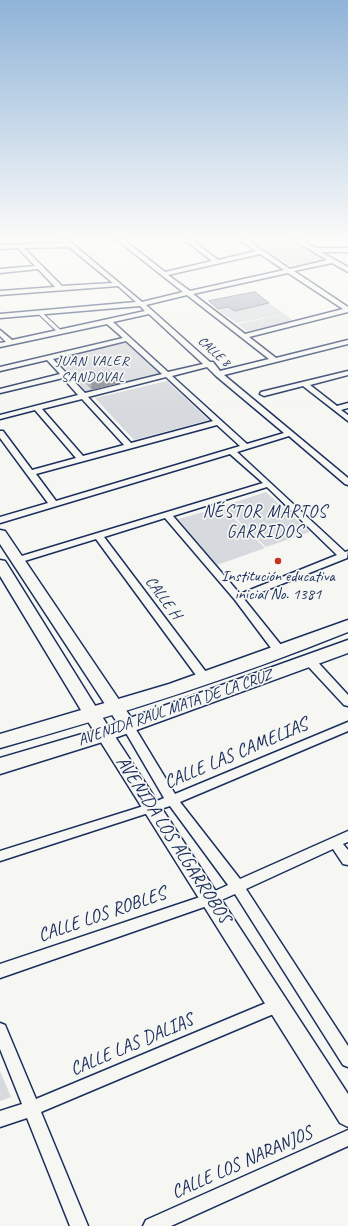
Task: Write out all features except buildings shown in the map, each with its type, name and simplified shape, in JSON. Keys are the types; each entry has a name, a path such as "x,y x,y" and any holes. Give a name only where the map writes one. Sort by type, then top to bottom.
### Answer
{"main road":[{"name":"AVENIDA RAÚL MATA DE LA CRUZ","path":"0,741 93,716 205,679 281,653 348,626"},
{"name":"AVENIDA RAÚL MATA DE LA CRUZ","path":"0,766 105,734 348,646"}],"street":[{"name":"CALLE 8","path":"133,297 210,364 219,374 348,482"},
{"path":"0,316 140,304 170,297"},
{"path":"193,297 274,360"},
{"path":"329,297 348,310"},
{"path":"244,336 348,310"},
{"path":"0,345 151,312"},
{"path":"108,321 246,447"},
{"path":"0,332 11,343"},
{"path":"0,369 128,339"},
{"path":"219,374 348,342"},
{"path":"48,358 129,446"},
{"path":"0,417 168,376 210,364"},
{"path":"264,394 348,373"},
{"path":"0,391 65,375"},
{"path":"305,384 348,419"},
{"path":"336,409 348,405"},
{"path":"37,408 81,459"},
{"path":"31,473 219,422"},
{"path":"0,433 53,503"},
{"path":"0,520 291,433"},
{"path":"232,451 346,555 238,598"},
{"path":"18,560 269,484"},
{"path":"166,514 238,598 281,653"},
{"name":"AVENIDA LOS ALGARROBOS","path":"0,534 128,726 172,800 237,886 348,1060"},
{"name":"CALLE H","path":"98,535 205,679"},
{"name":"AVENIDA LOS ALGARROBOS","path":"0,564 93,716 348,1115"},
{"path":"309,660 348,702"},
{"name":"CALLE LAS CAMELIAS","path":"0,856 153,808 348,726"},
{"name":"CALLE LOS ROBLES","path":"0,970 210,899 348,836"},
{"path":"335,842 348,860"},
{"name":"CALLE LAS DALIAS","path":"0,1119 33,1108 278,1006"},
{"path":"0,1030 33,1108 79,1226"},
{"name":"CALLE LOS NARANJOS","path":"152,1226 348,1138"}],"lane":[{"path":"40,313 60,332"}],"shaded area":[{"path":"228,297 262,297 269,303 235,311 228,307 218,309 209,301"},
{"path":"269,303 284,314 237,323 218,310 228,308 235,311"},
{"path":"285,314 293,321 247,331 238,324"},
{"path":"126,342 162,375 88,393 55,358"},
{"path":"167,381 209,420 134,440 95,398"},
{"path":"266,492 310,532 266,547 223,506"},
{"path":"222,507 265,548 217,565 178,519"},
{"path":"0,1071 11,1097 0,1101"}],"place":[{"name":"Institución educativa inicial No. 1381","path":"278,561"}],"district":[{"name":"JUAN VALER SANDOVAL","path":"93,370"},
{"name":"NÉSTOR MARTOS GARRIDOS","path":"265,523"}]}
